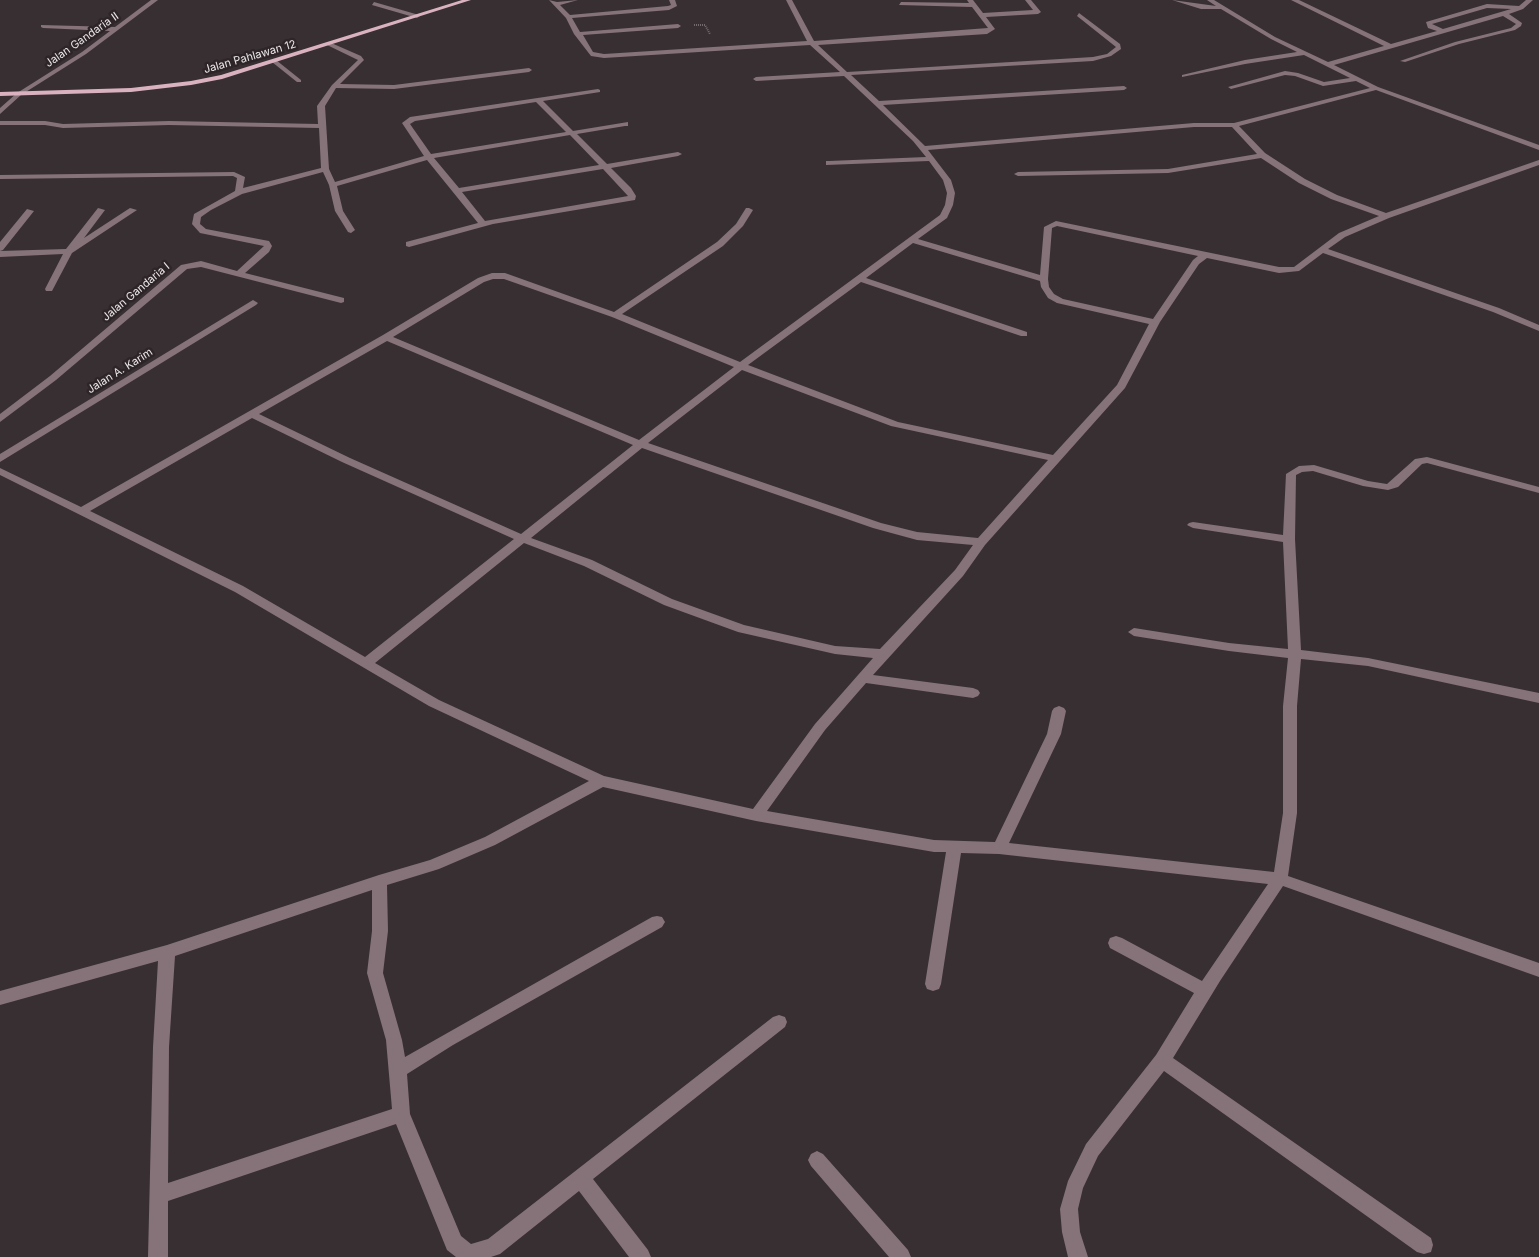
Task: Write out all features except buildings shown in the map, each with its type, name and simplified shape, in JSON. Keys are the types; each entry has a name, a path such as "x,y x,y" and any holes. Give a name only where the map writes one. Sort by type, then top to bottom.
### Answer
{"main road":[{"name":"Jalan Pahlawan 12","path":"0,94 96,92 160,88 222,78 468,0"}],"street":[{"name":"Jalan Gandaria II","path":"0,112 19,94 84,52 155,0"},
{"path":"554,2 575,0"},
{"path":"568,17 669,8 674,6 672,0"},
{"path":"366,663 640,444 741,366 944,216 951,194 947,180 916,139 810,42 788,0"},
{"path":"981,15 1038,12 1028,0"},
{"path":"1175,0 1201,7 1223,8"},
{"path":"1210,0 1273,38 1376,88 1539,148"},
{"path":"1225,0 1233,5"},
{"path":"1294,0 1388,46"},
{"path":"1326,65 1504,14 1521,8 1530,0"},
{"path":"554,2 568,17 590,54 595,56 988,32 992,29 972,2 901,4"},
{"path":"374,4 416,16"},
{"path":"1442,31 1430,27 1428,23 1487,6 1521,8"},
{"path":"1403,61 1519,25 1520,23 1504,14"},
{"path":"756,79 1093,59 1102,58 1119,48 1079,16"},
{"path":"44,26 115,29"},
{"path":"577,34 678,26"},
{"path":"1290,38 1297,48"},
{"path":"329,44 361,60 334,86 322,106 325,169 333,185 339,211 351,230"},
{"path":"1184,76 1245,62 1306,54"},
{"path":"274,62 299,81"},
{"path":"334,86 394,87 530,70"},
{"path":"1230,87 1285,73 1296,74 1323,84 1356,79"},
{"path":"876,103 1124,88"},
{"path":"922,148 1194,125 1234,125 1376,88"},
{"path":"484,225 429,157 407,126 407,120 598,91"},
{"path":"1366,91 1494,138 1539,161"},
{"path":"409,244 484,225 632,198 628,190 606,166 568,132 538,100"},
{"path":"0,123 38,122 63,126 169,123 322,126"},
{"path":"333,185 429,157 568,132 625,124"},
{"path":"1234,125 1262,154 1302,181 1334,197 1386,216"},
{"path":"457,191 678,154"},
{"path":"1018,174 1168,171 1226,163 1262,154"},
{"path":"829,163 931,159"},
{"path":"1155,322 1053,298 1045,287 1044,279 1048,227 1056,224 1289,271 1296,269 1342,235 1386,216 1539,161"},
{"path":"240,273 268,246 266,243 203,231 199,228 196,220 202,212 239,192 325,169"},
{"path":"0,177 236,174 241,177 239,192"},
{"path":"0,248 30,210"},
{"path":"50,289 69,251 101,210"},
{"path":"0,254 69,251 133,210"},
{"path":"615,315 720,244 739,226 749,210"},
{"path":"911,240 1044,279"},
{"path":"1321,250 1496,310 1539,328"},
{"path":"756,815 820,727 883,654 959,573 981,542 1121,386 1155,322 1196,262 1205,255"},
{"name":"Jalan Gandaria I","path":"0,419 53,378 184,267 201,264 341,300"},
{"path":"82,512 386,337 481,280 492,276 505,276 615,315 741,366 895,424 1056,459"},
{"path":"860,278 1024,334"},
{"name":"Jalan A. Karim","path":"0,459 253,303"},
{"path":"386,337 640,444 877,526 917,536 981,542"},
{"path":"252,414 346,460 521,538 588,563 676,605 742,629 835,650 883,654"},
{"path":"1078,1257 1071,1232 1069,1208 1074,1187 1092,1150 1162,1060 1205,991 1280,879 1290,813 1290,706 1295,655 1290,539 1291,474 1294,470 1304,468 1324,469 1367,484 1388,486 1394,485 1419,461 1427,460 1539,490"},
{"path":"0,471 239,590 434,703 601,781 756,815 934,846 999,848 1280,879 1539,970"},
{"path":"1194,525 1290,539"},
{"path":"1134,632 1295,655 1368,662 1539,698"},
{"path":"864,678 973,693"},
{"path":"999,848 1054,734 1059,711"},
{"path":"0,998 167,952 380,881 434,865 490,841 601,781"},
{"path":"933,984 954,847"},
{"path":"380,881 380,932 375,973 394,1040 401,1114 454,1243 462,1250 471,1253 493,1247 779,1022"},
{"path":"398,1070 447,1040 657,922"},
{"path":"1116,943 1205,991"},
{"path":"158,1257 161,1047 167,952"},
{"path":"1162,1060 1424,1245"},
{"path":"158,1195 401,1114"},
{"path":"817,1160 901,1257"},
{"path":"581,1178 641,1257"}],"path":[{"path":"678,26 705,25 717,48"}]}
